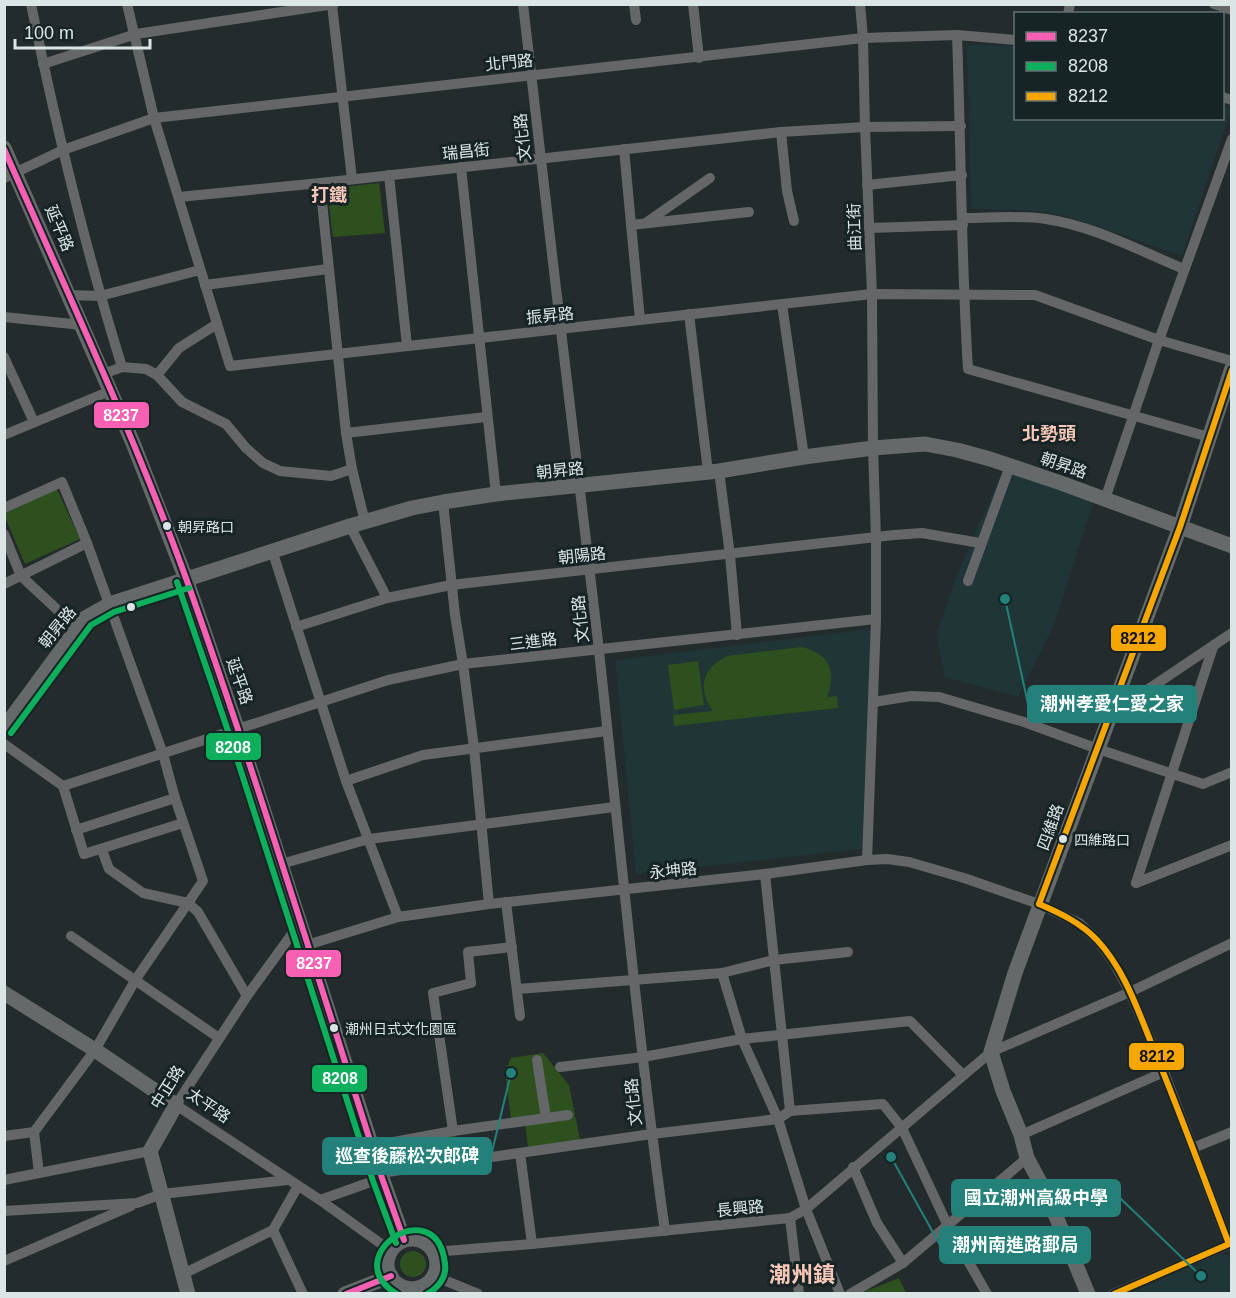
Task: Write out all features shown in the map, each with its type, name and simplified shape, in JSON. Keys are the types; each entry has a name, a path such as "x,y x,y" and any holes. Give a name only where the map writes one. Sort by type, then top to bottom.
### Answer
{"main road":[{"name":"延平路","path":"4,148 10,176 69,295 186,579 404,1240"},
{"name":"四維路","path":"991,1052 1014,973 1180,527 1232,368"},
{"name":"朝昇路","path":"4,728 77,627 85,618 110,604 273,550 412,508 496,494 714,471 873,448 925,444 957,450 1010,466 1232,546"},
{"name":"太平路","path":"6,995 95,1050 176,1105"},
{"path":"991,1052 1028,1158 1048,1197 1088,1293"},
{"name":"中正路","path":"150,1151 176,1105"},
{"path":"150,1151 188,1293"},
{"path":"417,1239 424,1242 434,1252 437,1268 430,1281 417,1288 402,1290 390,1276 387,1262 391,1251 404,1240 417,1239"},
{"path":"345,1293 390,1276"}],"street":[{"path":"31,4 63,150 100,296 122,368"},
{"path":"127,4 136,34 154,118 218,324 179,348 157,375"},
{"name":"文化路","path":"523,4 590,569 651,1134 665,1231"},
{"path":"634,4 636,20"},
{"path":"693,4 699,58"},
{"name":"曲江街","path":"860,4 872,294 876,538 874,702 867,860"},
{"path":"1214,4 1232,10"},
{"path":"43,64 136,34 333,5 352,179"},
{"path":"957,35 961,126 963,293 968,369 1209,437"},
{"name":"北門路","path":"10,176 63,150 154,118 863,38 957,35 1014,40"},
{"name":"瑞昌街","path":"179,197 781,132 865,127 961,126"},
{"path":"781,132 794,221"},
{"path":"1105,499 1184,269 1232,139"},
{"path":"624,149 640,320"},
{"path":"461,167 496,494"},
{"path":"389,175 407,346"},
{"path":"867,185 962,175"},
{"path":"644,224 710,178"},
{"path":"320,183 357,524 387,598"},
{"path":"631,225 749,212"},
{"path":"869,228 963,221 1045,219 1099,234 1184,269"},
{"path":"205,285 328,269"},
{"path":"69,295 100,296 200,270"},
{"name":"振昇路","path":"218,324 230,366 872,294 1035,295 1159,340 1232,362"},
{"path":"782,304 804,457"},
{"path":"689,314 730,555 737,635"},
{"path":"4,317 82,325"},
{"path":"5,358 34,422"},
{"path":"103,374 122,368 146,369 157,375 183,402 226,424 246,448 263,463 280,471 331,476 352,470"},
{"path":"4,435 110,391"},
{"path":"346,433 486,417"},
{"path":"968,581 1010,466"},
{"path":"4,508 62,482 110,604 163,754 203,881 135,979 95,1050 34,1132 39,1173"},
{"path":"443,502 451,585 474,748 489,904"},
{"name":"朝陽路","path":"296,627 387,598 451,585 922,533 980,543"},
{"path":"4,534 21,576 77,627"},
{"path":"4,584 87,543"},
{"path":"273,550 346,781 398,917"},
{"name":"三進路","path":"63,786 410,674 463,664 876,619"},
{"path":"1109,715 1232,633"},
{"path":"1213,647 1136,884 1232,845"},
{"path":"874,702 911,696 939,697 1024,722 1203,784 1232,772"},
{"path":"346,781 423,754 607,731"},
{"path":"4,744 63,786 84,854 183,823"},
{"path":"76,830 175,798"},
{"path":"281,864 369,839 614,807"},
{"path":"102,850 109,869 142,893 188,903 198,912 247,996"},
{"name":"永坤路","path":"308,945 398,917 489,904 765,874 867,860 887,859 909,862 964,878 1040,904 1079,923 1098,941 1113,961 1130,992 1164,1072 1231,1244"},
{"path":"765,874 790,1111"},
{"path":"506,902 520,1016"},
{"name":"中正路","path":"176,1105 247,996 300,922"},
{"path":"70,936 219,1038"},
{"name":"長興路","path":"434,1252 790,1218 806,1209 991,1052 1130,992 1232,943"},
{"path":"453,1131 433,993 471,983 468,952 512,947"},
{"path":"518,989 722,973 774,960 848,952"},
{"path":"722,973 742,1039 778,1119 806,1209 840,1293"},
{"path":"560,1067 643,1057 742,1039 910,1021 963,1075"},
{"path":"537,1060 546,1118"},
{"path":"1021,1135 1164,1072"},
{"path":"320,1200 381,1176 651,1134 778,1119 790,1111 883,1104 902,1128 948,1226 987,1293"},
{"name":"太平路","path":"176,1105 320,1200 391,1251"},
{"path":"372,1146 453,1131 568,1115"},
{"path":"4,1136 34,1132"},
{"path":"1193,1148 1232,1132"},
{"path":"4,1180 150,1151"},
{"path":"520,1153 532,1244"},
{"path":"850,1293 903,1263 1028,1158"},
{"path":"853,1167 877,1223 903,1263"},
{"path":"4,1261 162,1194 288,1180"},
{"path":"183,1274 273,1230 298,1186"},
{"path":"4,1211 137,1203"},
{"path":"790,1218 799,1293"},
{"path":"273,1230 303,1293"},
{"path":"1113,1293 1231,1244"},
{"path":"434,1276 477,1293"}],"shaded area":[{"path":"967,44 1014,46 1014,120 1224,120 1224,106 1231,109 1182,256 1064,215 1028,210 971,209"},
{"path":"1003,470 1095,498 1054,625 1018,697 945,677 936,635 958,572"},
{"path":"871,629 868,848 636,874 615,660"},
{"path":"1223,1253 1231,1258 1231,1293 1130,1293"}],"green space":[{"path":"379,183 385,233 333,237 327,189"},
{"path":"57,489 80,539 25,564 4,512"},
{"path":"802,647 819,654 829,665 831,680 827,697 837,696 838,708 674,726 673,715 713,711 705,695 705,680 712,667 727,656"},
{"path":"698,661 704,705 674,710 668,665"},
{"path":"543,1053 569,1085 580,1140 528,1147 525,1125 455,1135 456,1157 398,1165 390,1138 511,1119 505,1071 511,1058"},
{"path":"413,1251 422,1255 426,1264 422,1273 413,1277 404,1273 400,1264 404,1255"},
{"path":"899,1278 906,1293 859,1294"}],"transit line":[{"name":"8237","path":"4,149 76,310 167,526 263,804 382,1178 404,1240"},
{"name":"8212","path":"1039,904 1180,527 1232,370"},
{"name":"8208","path":"177,582 228,731 373,1181 396,1243"},
{"name":"8208","path":"11,733 91,625 114,612 189,588"},
{"name":"8212","path":"1039,904 1084,928 1106,951 1122,975 1134,1000 1229,1244"},
{"name":"8208","path":"397,1294 381,1279 377,1263 383,1248 395,1237 410,1231 425,1232 438,1242 445,1264 445,1273 441,1282 427,1294"},
{"name":"8212","path":"1114,1294 1229,1244"},
{"name":"8237","path":"346,1294 391,1276"}],"place":[{"name":"朝昇路口","path":"167,526"},
{"name":"潮州孝愛仁愛之家","path":"1005,599"},
{"name":"四維路口","path":"1063,839"},
{"name":"潮州日式文化園區","path":"334,1028"},
{"name":"巡查後藤松次郎碑","path":"511,1073"},
{"name":"潮州南進路郵局","path":"891,1157"},
{"name":"國立潮州高級中學","path":"1201,1276"}],"district":[{"name":"打鐵","path":"329,195"},
{"name":"北勢頭","path":"1049,434"},
{"name":"潮州鎮","path":"802,1274"}]}
